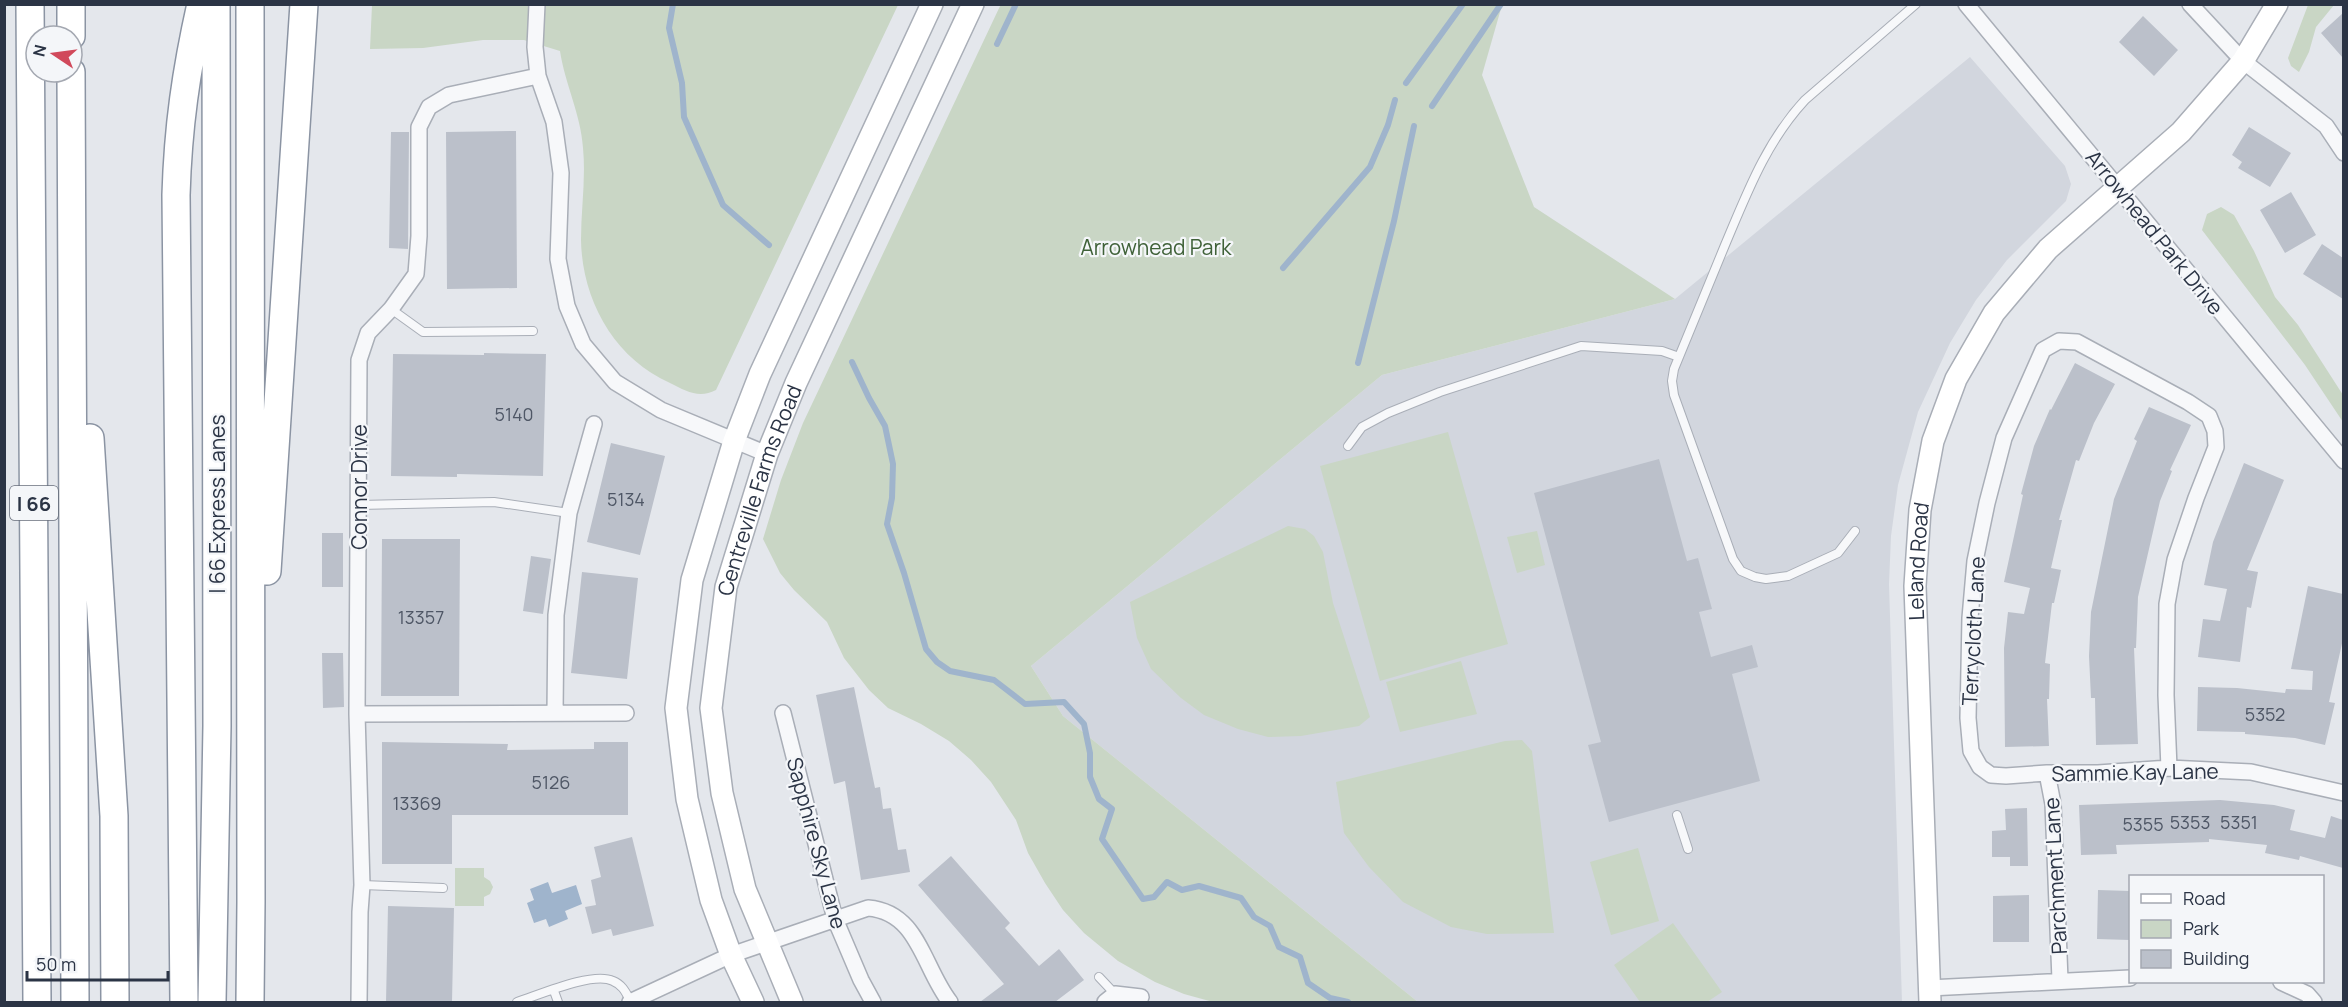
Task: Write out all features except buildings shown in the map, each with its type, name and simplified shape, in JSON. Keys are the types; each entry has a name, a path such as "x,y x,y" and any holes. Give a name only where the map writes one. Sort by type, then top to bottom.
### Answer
{"highway":[{"name":"I 66","path":"30,4 37,1002"},
{"path":"71,4 71,24"},
{"path":"184,1002 176,195 177,144 183,95 201,4"},
{"name":"I 66 Express Lanes","path":"212,1002 217,726 216,4"},
{"path":"250,4 250,1002"},
{"path":"251,809 304,4"},
{"path":"72,84 75,1002"},
{"path":"72,155 113,800 115,1002"}],"street":[{"path":"537,4 535,47 538,76 554,122 561,173 558,259 567,306 583,344 615,382 661,410 766,454"},
{"name":"Centreville Farms Road","path":"753,1002 731,955 711,900 687,799 676,708 692,580 734,441 760,374 932,4"},
{"name":"Centreville Farms Road","path":"792,1002 745,889 722,793 711,708 726,587 766,454 796,383 973,4"},
{"name":"Arrowhead Park Drive","path":"1966,4 2343,461"},
{"path":"2190,4 2243,61 2326,126 2343,153"},
{"name":"Leland Road","path":"1929,995 1915,586 1920,510 1934,441 1956,379 1994,313 2048,249 2181,132 2243,61 2277,4"},
{"name":"Connor Drive","path":"359,1002 362,885 357,714 359,360 368,333 391,309 417,274 419,127 429,107 449,95 538,76"},
{"name":"Terrycloth Lane","path":"1971,751 1968,718 1970,618 1976,561 1987,502 2004,438 2043,350 2059,341 2077,342 2188,402 2209,416 2215,431 2216,447 2175,560 2167,604 2166,695 2169,768"},
{"path":"555,713 556,615 569,513 594,424"},
{"path":"357,714 626,713"},
{"name":"Sapphire Sky Lane","path":"783,713 835,919 873,1002"},
{"name":"Sammie Kay Lane","path":"1971,751 1980,767 1990,775 2098,774 2169,768 2251,772 2342,788"},
{"name":"Parchment Lane","path":"2047,773 2053,804 2060,980"},
{"path":"631,1002 731,955 868,908 882,909 901,919 911,932 950,1002"},
{"path":"1929,995 2060,980 2129,978"},
{"path":"2286,983 2307,994 2314,1002"},
{"path":"1110,998 1141,997"}],"lane":[{"path":"1855,531 1838,553 1788,576 1766,579 1742,571 1732,560 1674,395 1672,381 1679,357 1750,183 1772,143 1789,117 1831,76 1916,4"},
{"path":"391,309 423,332 533,331"},
{"path":"1348,446 1362,426 1388,413 1450,388 1581,346 1662,351 1679,357"},
{"path":"359,505 494,502 569,513"},
{"path":"1677,815 1688,849"},
{"path":"362,885 443,888"},
{"path":"1099,977 1110,998"},
{"path":"517,1002 594,978 612,980 622,986 631,1002"},
{"path":"554,991 558,1002"}],"shaded area":[{"path":"1970,57 2065,166 2071,184 2066,201 2007,260 1976,300 1950,343 1918,412 1898,485 1891,536 1889,584 1902,1002 1418,1002 1063,716 1031,666 1382,375 1675,299"}],"green space":[{"name":"Arrowhead Park","path":"1001,4 1502,5 1482,75 1534,207 1675,299 1382,375 1031,666 1063,716 1418,1002 1213,1002 1184,994 1155,982 1118,961 1084,933 1063,910 1028,853 1016,820 991,782 949,741 888,708 869,690 844,658 827,622 780,573 763,539 781,480 803,423"},
{"path":"372,5 898,5 716,390 698,394 670,383 633,359 617,343 595,305 587,284 581,240 584,171 582,136 560,51 524,40 483,40 423,48 370,49"},
{"path":"2308,5 2334,5 2316,27 2309,52 2299,72 2291,66 2288,58"},
{"path":"2221,207 2234,215 2275,297 2298,325 2343,395 2343,422 2305,365 2202,230 2207,214"},
{"path":"1448,432 1508,644 1380,681 1320,466"},
{"path":"1288,526 1305,529 1314,536 1323,552 1333,603 1370,717 1359,726 1301,736 1268,737 1238,729 1204,715 1181,698 1151,669 1137,638 1130,602"},
{"path":"1537,531 1545,565 1517,573 1507,537"},
{"path":"1461,661 1477,714 1400,732 1386,682"},
{"path":"1522,740 1532,751 1554,933 1487,934 1451,927 1403,902 1369,867 1344,833 1336,782 1505,741"},
{"path":"1638,848 1659,921 1611,935 1590,862"},
{"path":"455,868 484,868 484,877 493,887 490,894 484,897 484,906 455,906"},
{"path":"1673,923 1722,992 1707,1002 1640,1002 1614,965"}],"water":[{"path":"548,882 552,893 576,885 582,904 565,911 568,919 549,927 546,919 534,923 527,903 534,900 530,889"}],"waterway":[{"path":"673,4 669,28 682,83 684,117 723,205 769,245"},
{"path":"997,44 1016,4"},
{"path":"1406,83 1463,4"},
{"path":"1432,106 1501,4"},
{"path":"1283,268 1370,167 1388,125 1395,100"},
{"path":"1358,363 1394,221 1414,126"},
{"path":"852,362 885,426 893,464 892,498 887,524 926,649 937,662 950,671 994,680 1025,704 1064,702 1084,724 1090,753 1090,777 1099,799 1112,809 1102,839 1143,899 1154,897 1167,882 1182,890 1199,886 1241,898 1254,917 1270,926 1279,947 1300,957 1308,983 1330,998 1348,1002"}]}
